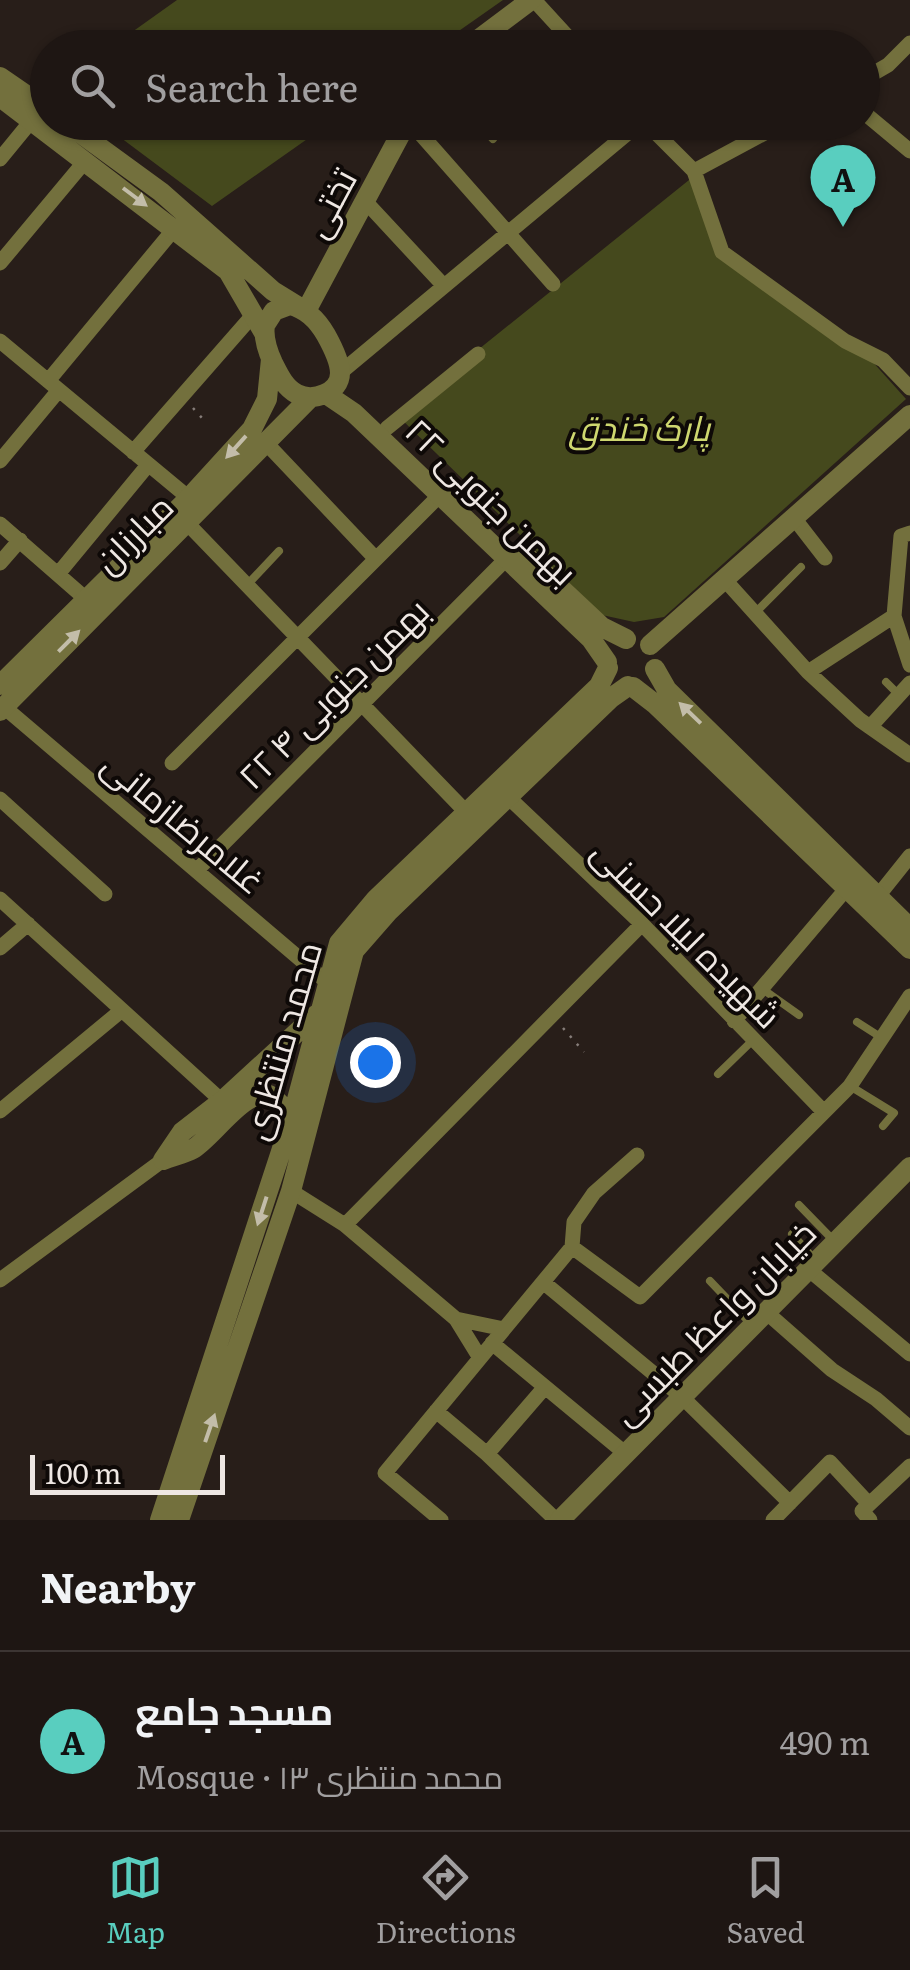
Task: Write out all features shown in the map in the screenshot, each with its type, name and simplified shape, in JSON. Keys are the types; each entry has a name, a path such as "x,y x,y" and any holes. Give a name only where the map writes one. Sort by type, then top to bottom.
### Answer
{"street":[{"path":"492,30 533,0 561,30"},
{"path":"880,70 910,43"},
{"path":"0,77 30,106"},
{"path":"0,97 30,110"},
{"path":"0,159 30,126"},
{"path":"880,126 910,151"},
{"path":"66,140 228,270 259,324 284,384 298,395 328,387 621,140"},
{"path":"90,140 161,192 273,291 302,309 329,340 328,387"},
{"name":"تختی","path":"302,309 398,140"},
{"path":"425,140 553,284"},
{"path":"662,140 694,171 722,252 846,342 883,360 910,388"},
{"path":"694,171 752,140"},
{"path":"0,263 86,160"},
{"path":"365,201 444,286"},
{"path":"0,461 111,304 175,228"},
{"path":"133,452 181,397 274,311 290,306 302,309"},
{"path":"0,341 189,498"},
{"path":"388,428 478,354"},
{"name":"مبارزان","path":"0,685 252,430 267,399 271,359"},
{"name":"۲۲ بهمن جنوبی","path":"328,387 388,428 602,627 626,639"},
{"name":"۲۲ بهمن جنوبی","path":"328,387 591,639 608,665"},
{"name":"مبارزان","path":"1,707 266,443 328,387"},
{"path":"650,646 909,419"},
{"path":"266,443 376,558"},
{"path":"58,574 148,465"},
{"path":"172,763 441,494"},
{"path":"794,518 824,558"},
{"path":"187,523 466,812"},
{"path":"0,524 86,599"},
{"path":"909,664 894,616 901,536 910,533"},
{"path":"0,563 20,540"},
{"name":"۲۲ بهمن جنوبی ۴","path":"198,869 508,558"},
{"path":"725,580 808,672 870,727 910,755"},
{"path":"808,672 894,616"},
{"path":"910,928 878,896 778,810 654,704 614,680 608,665 615,645 626,639 639,639 650,646 667,690 778,810 847,888 910,949"},
{"name":"محمد منتظری","path":"179,1520 243,1300 338,943 466,812 598,686 608,665"},
{"path":"630,687 649,680 656,669"},
{"name":"محمد منتظری","path":"160,1520 243,1300 291,1191 354,951 389,911 610,698 630,687"},
{"path":"870,727 904,689"},
{"name":"غلامرضازمانی","path":"1,707 198,869 327,982"},
{"name":"شهیده لیلا حسنی","path":"508,797 642,924 824,1112"},
{"path":"0,799 105,894"},
{"path":"878,896 910,856"},
{"path":"734,1020 847,888"},
{"path":"0,899 222,1101"},
{"path":"0,948 28,924"},
{"path":"345,1225 642,924"},
{"path":"572,1247 640,1297 850,1086 910,996"},
{"path":"0,1111 122,1010"},
{"path":"162,1160 182,1132 319,1013"},
{"path":"0,1280 162,1160 194,1148 258,1094 268,1094 292,1118"},
{"path":"440,1520 385,1473 572,1247 574,1222 594,1194 637,1155"},
{"name":"خیابان واعظ طبسی","path":"558,1520 910,1167"},
{"path":"291,1191 345,1225 456,1319 480,1358"},
{"path":"812,1266 910,1354"},
{"path":"543,1282 682,1397 790,1502"},
{"path":"456,1319 504,1329"},
{"path":"759,1319 910,1428"},
{"path":"492,1343 626,1454"},
{"path":"487,1454 545,1386"},
{"path":"436,1412 558,1520"},
{"path":"773,1520 830,1462 870,1512 910,1466"}],"lane":[{"path":"247,585 279,552"},
{"path":"755,613 801,568"},
{"path":"886,682 904,689"},
{"path":"761,988 798,1015"},
{"path":"857,1022 882,1038"},
{"path":"718,1074 753,1040"},
{"path":"850,1086 894,1114 883,1126"},
{"path":"798,1205 836,1242"},
{"path":"792,1234 812,1266"},
{"path":"710,1281 759,1319"}],"path":[{"path":"552,1015 584,1052"}],"green space":[{"path":"177,0 503,0 460,30 135,30"},
{"path":"124,140 306,140 212,206"},
{"name":"پارک خندق","path":"694,176 718,257 871,360 906,399 664,617 634,622 602,615 397,415"}],"place":[{"name":"مسجد جامع","path":"843,227"}]}
